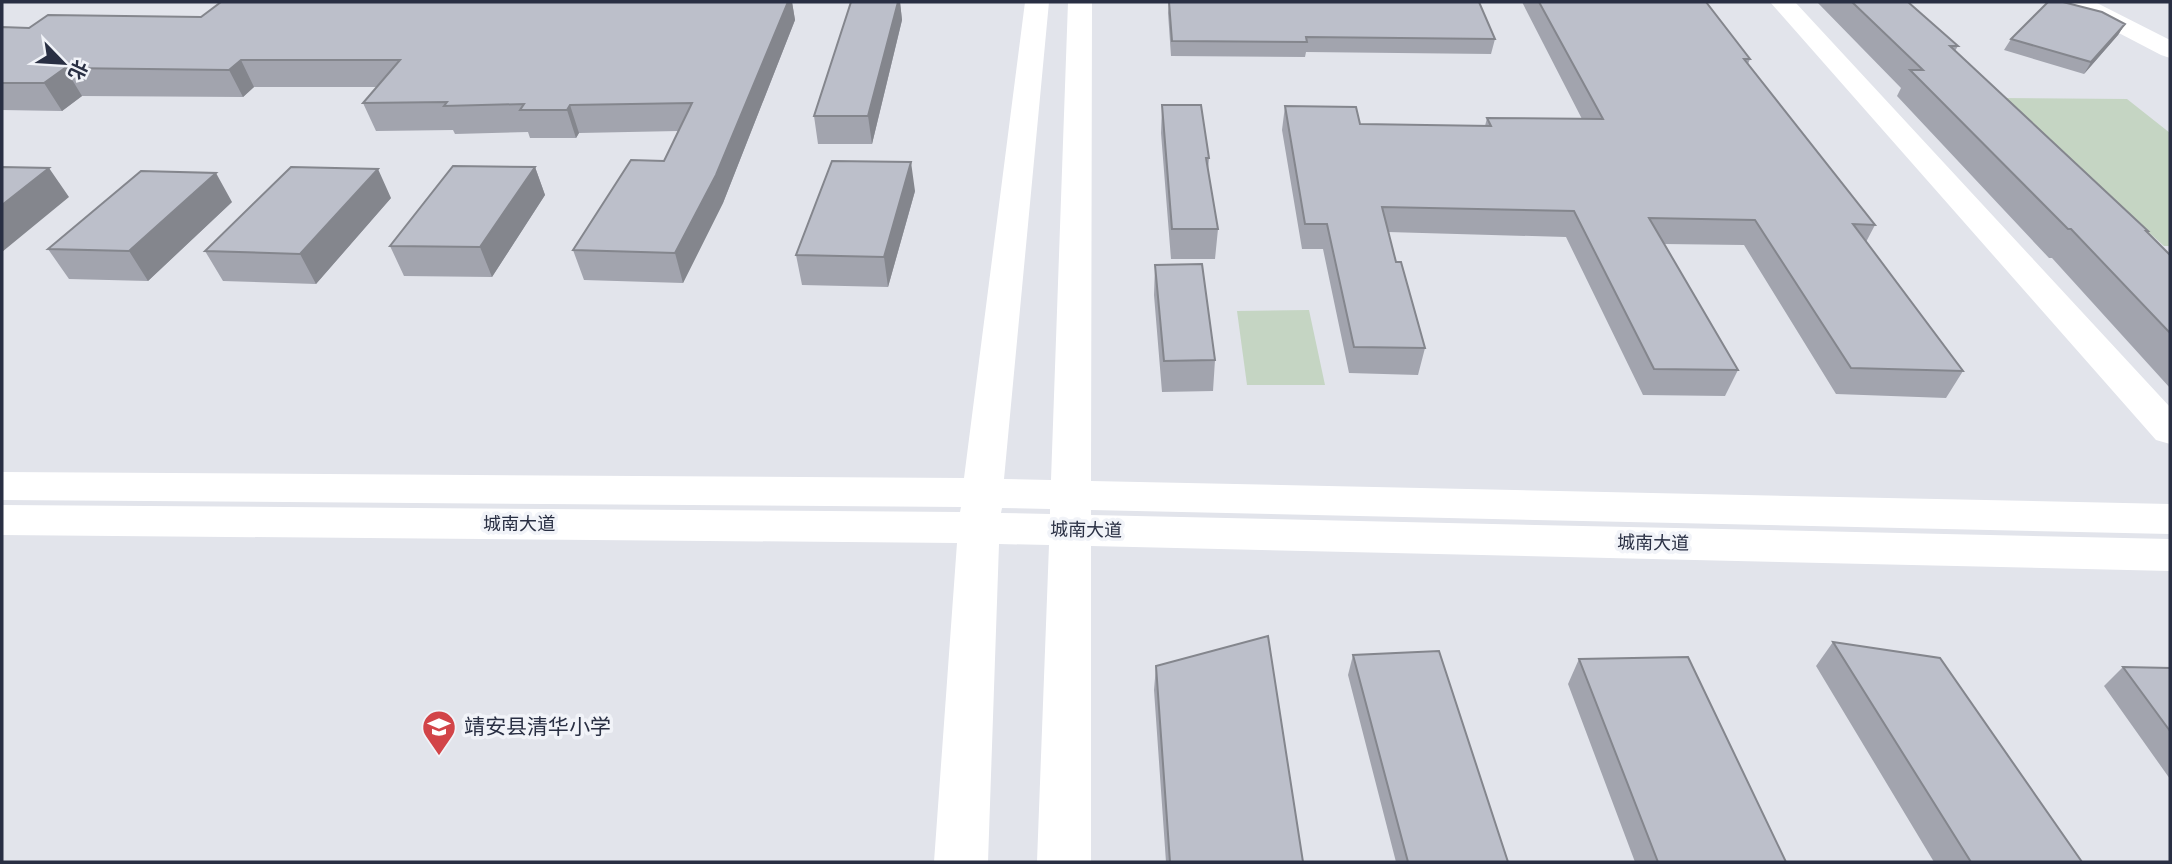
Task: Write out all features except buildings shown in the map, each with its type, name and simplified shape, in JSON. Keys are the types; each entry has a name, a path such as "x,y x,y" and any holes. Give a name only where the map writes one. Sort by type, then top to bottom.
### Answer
{"main road":[{"path":"961,862 981,510 1037,2"},
{"path":"1064,862 1080,2"},
{"path":"1782,2 2170,431"},
{"path":"2077,2 2170,50"},
{"name":"城南大道","path":"2,486 1071,512 2170,520"},
{"name":"城南大道","path":"2,520 981,510"},
{"name":"城南大道","path":"1071,512 2170,555"}],"green space":[{"path":"1999,98 2127,99 2170,133 2170,246 2164,246"},
{"path":"1309,310 1325,385 1247,385 1237,311"}],"place":[{"name":"靖安县清华小学","path":"439,757"}]}
